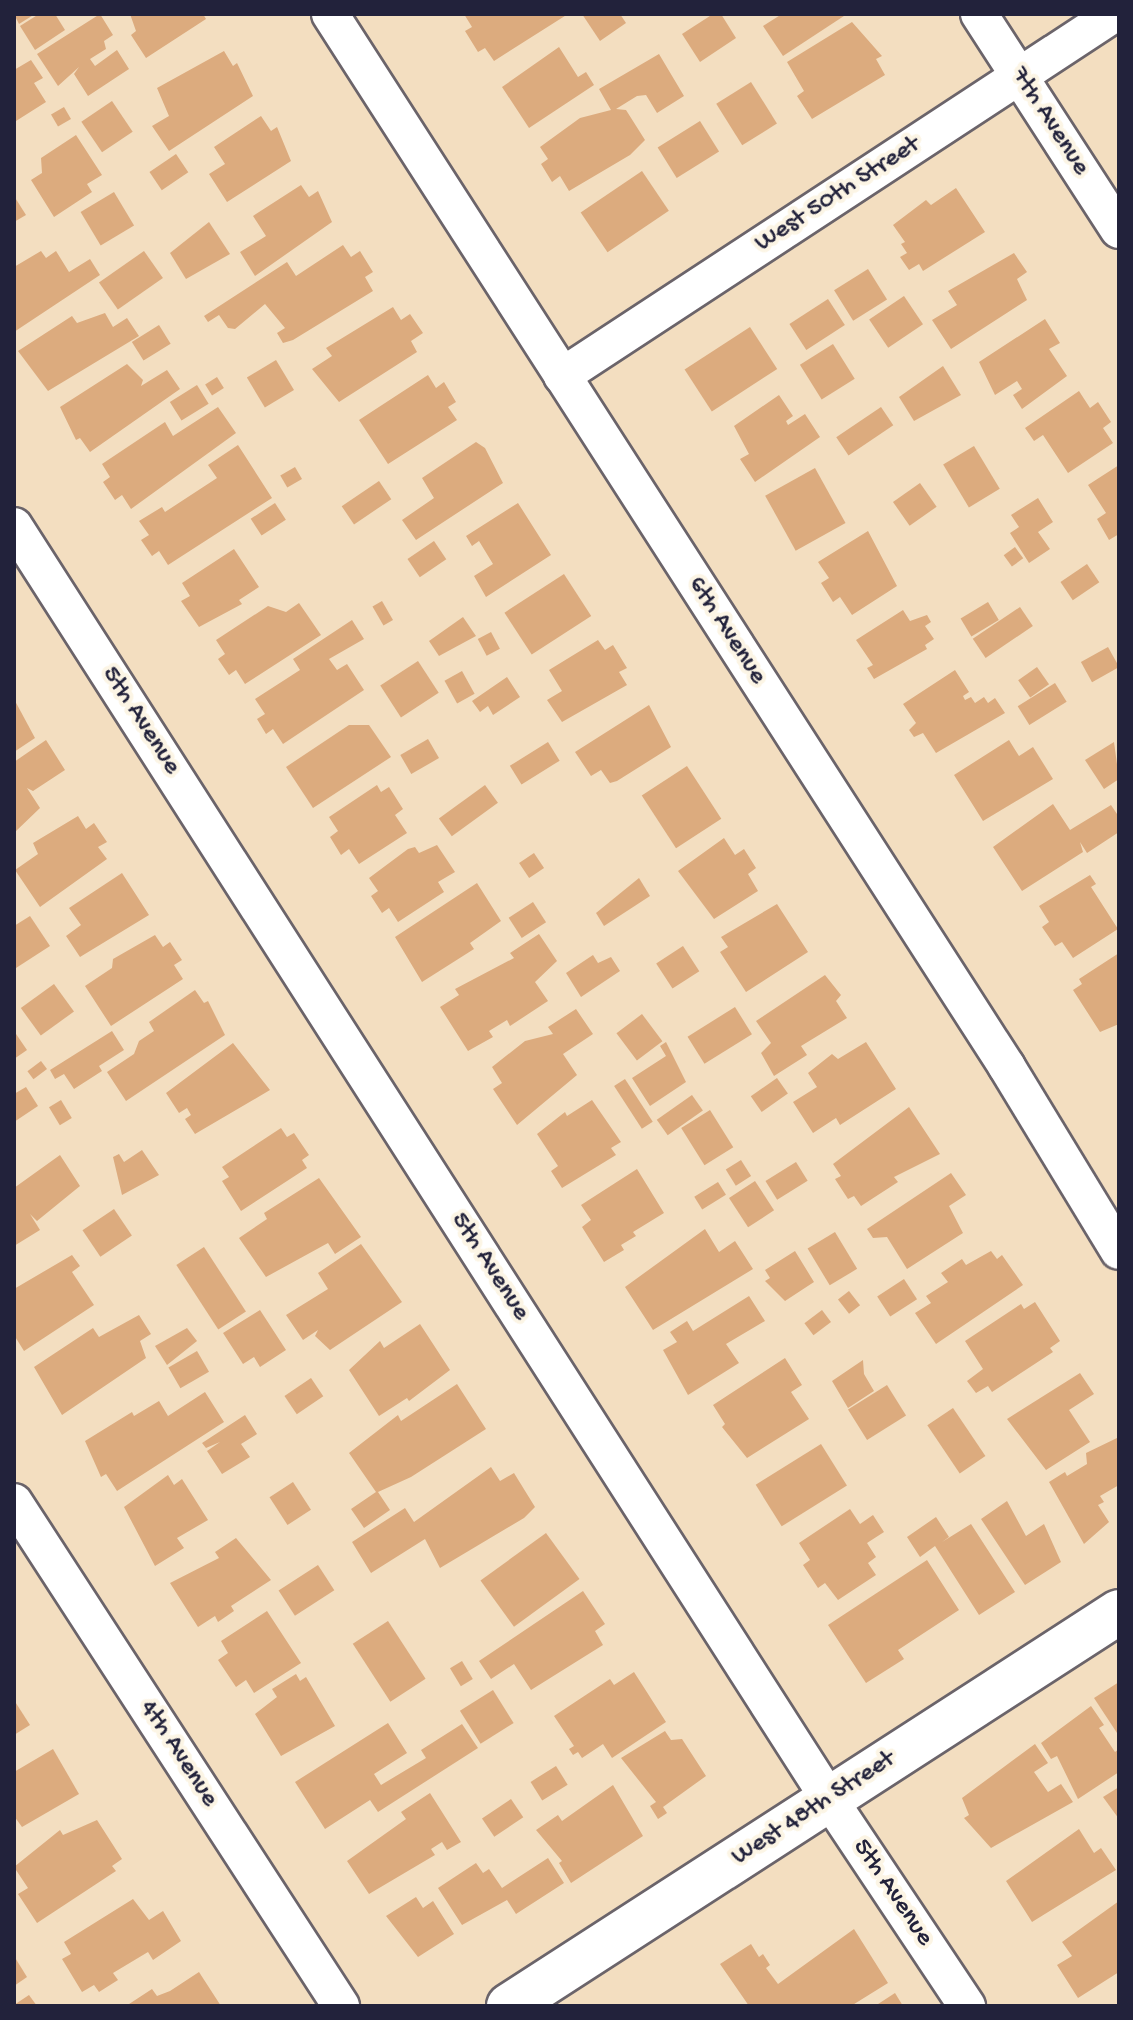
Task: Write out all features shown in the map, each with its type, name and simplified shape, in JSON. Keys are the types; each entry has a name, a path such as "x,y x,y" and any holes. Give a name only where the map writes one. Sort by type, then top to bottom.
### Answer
{"street":[{"name":"6th Avenue","path":"330,14 1007,1067 1119,1251"},
{"name":"7th Avenue","path":"979,14 1119,230"},
{"name":"West 50th Street","path":"562,376 1114,14"},
{"name":"5th Avenue","path":"14,526 829,1799 967,2006"},
{"name":"4th Avenue","path":"14,1502 341,2006"},
{"name":"West 48th Street","path":"509,2006 1119,1612"}],"building":[{"path":"14,14 35,14 19,24"},
{"path":"39,14 55,14 65,30 35,50 20,26"},
{"path":"100,14 113,35 104,41 106,49 90,59 95,66 117,50 129,69 88,96 74,74 79,67 58,86 37,54"},
{"path":"130,14 203,14 206,19 146,58 131,35 136,31"},
{"path":"464,14 568,14 494,61 485,48 478,52 465,31 472,27"},
{"path":"582,14 620,14 626,23 600,41"},
{"path":"713,14 721,14 736,38 700,62 682,34"},
{"path":"782,14 847,14 783,56 763,26"},
{"path":"852,22 882,56 876,59 885,75 812,119 797,96 804,91 787,62"},
{"path":"559,47 578,77 586,72 594,85 529,128 502,87"},
{"path":"224,51 233,66 237,63 253,96 169,151 152,126 169,116 157,88"},
{"path":"659,54 684,96 657,113 646,95 637,96 616,109 626,110 645,140 630,155 569,191 560,176 552,182 541,164 548,159 540,147 580,118 611,110 599,89"},
{"path":"31,60 43,78 34,83 46,102 16,121 14,70"},
{"path":"751,82 777,124 742,145 716,104"},
{"path":"112,101 133,132 102,152 81,122"},
{"path":"64,107 71,119 58,127 51,114"},
{"path":"261,116 271,131 277,127 291,161 227,202 209,174 225,164 214,147"},
{"path":"700,121 719,152 677,178 658,147"},
{"path":"76,135 102,175 87,184 92,192 54,217 31,180 42,173 41,158"},
{"path":"176,154 188,172 162,190 149,172"},
{"path":"642,171 669,211 607,252 581,212"},
{"path":"301,185 309,197 318,191 332,222 255,276 240,252 266,236 253,216"},
{"path":"956,188 985,232 923,271 919,264 909,270 900,257 907,253 901,244 905,242 893,225 926,200 931,205"},
{"path":"114,192 134,225 101,246 81,212"},
{"path":"14,196 26,215 14,222"},
{"path":"209,222 230,254 186,279 170,253"},
{"path":"343,245 351,257 360,251 373,272 365,277 373,291 293,340 283,343 277,333 285,328 265,304 235,329 228,328 219,315 208,322 204,316 287,262 296,276"},
{"path":"41,251 46,258 56,251 69,272 90,259 100,275 14,332 14,267"},
{"path":"144,251 163,278 118,310 99,283"},
{"path":"1014,253 1027,272 1017,279 1027,300 951,349 932,320 957,305 948,291"},
{"path":"868,269 887,300 853,321 834,290"},
{"path":"904,296 923,324 888,348 869,319"},
{"path":"828,299 845,325 806,350 789,324"},
{"path":"393,307 401,320 410,314 423,333 411,341 417,352 339,402 312,369 332,356 326,348"},
{"path":"105,313 113,327 127,318 139,336 48,391 18,351 72,316 77,323"},
{"path":"1045,319 1060,343 1049,349 1067,376 1022,409 1013,395 1022,389 1017,381 995,395 979,362"},
{"path":"159,325 171,344 144,361 132,342"},
{"path":"750,327 777,369 712,411 685,369"},
{"path":"833,344 855,379 822,399 800,365"},
{"path":"276,360 294,390 265,408 247,378"},
{"path":"127,364 143,380 141,386 167,370 180,389 90,452 80,438 76,440 60,407"},
{"path":"943,366 961,395 914,421 899,397"},
{"path":"428,375 436,388 444,382 456,402 448,407 457,420 388,464 359,420"},
{"path":"217,377 224,388 212,395 205,384"},
{"path":"197,385 209,404 182,421 170,402"},
{"path":"1079,391 1090,408 1098,402 1111,422 1103,428 1113,443 1068,473 1043,435 1034,441 1025,428"},
{"path":"779,395 793,416 786,421 788,425 805,414 820,437 755,482 740,459 749,454 734,426"},
{"path":"218,407 236,433 131,509 122,495 115,500 103,482 110,477 102,464 165,422 173,436"},
{"path":"881,407 893,425 849,455 836,437"},
{"path":"476,442 485,448 503,483 416,540 402,520 434,498 422,478"},
{"path":"238,445 272,498 168,565 159,551 152,556 141,540 149,535 139,521 162,507 165,512 217,478 208,465"},
{"path":"974,446 1000,489 969,507 943,465"},
{"path":"1119,465 1119,534 1109,540 1097,519 1106,513 1088,485"},
{"path":"295,467 302,479 287,488 280,476"},
{"path":"815,468 846,523 796,551 765,496"},
{"path":"379,481 391,499 354,524 342,506"},
{"path":"920,483 937,507 910,526 893,502"},
{"path":"1038,498 1053,522 1038,532 1050,549 1029,563 1010,533 1019,527 1011,515"},
{"path":"275,503 286,520 262,536 251,519"},
{"path":"518,503 551,555 486,597 474,576 493,564 479,541 472,546 466,536"},
{"path":"868,531 897,586 852,615 840,597 833,602 821,583 829,578 818,562"},
{"path":"434,541 446,559 420,577 407,559"},
{"path":"1015,547 1023,558 1012,567 1004,555"},
{"path":"234,549 259,587 239,600 242,604 199,627 181,601 190,596 182,583"},
{"path":"1087,564 1099,582 1073,600 1060,582"},
{"path":"564,574 591,616 532,655 504,613"},
{"path":"382,601 393,620 383,626 372,606"},
{"path":"988,602 999,620 971,636 961,618"},
{"path":"299,603 321,635 245,684 236,670 229,675 218,659 225,654 216,640 268,606 286,612"},
{"path":"1020,607 1033,626 986,658 973,639"},
{"path":"903,610 910,621 927,615 931,622 925,626 934,639 925,645 927,649 874,679 867,668 873,665 856,640"},
{"path":"463,617 476,636 439,656 429,641"},
{"path":"352,620 364,639 329,659 337,670 347,664 364,690 283,744 273,729 266,734 257,719 265,714 255,699 300,670 293,659"},
{"path":"491,632 500,649 487,656 478,639"},
{"path":"598,640 605,650 613,645 627,668 619,672 627,685 562,722 547,700 562,691 549,670"},
{"path":"1108,647 1119,667 1092,682 1081,662"},
{"path":"418,661 439,693 401,717 380,686"},
{"path":"1037,667 1049,684 1030,697 1018,680"},
{"path":"955,670 969,692 963,696 965,700 971,697 975,703 984,697 988,703 995,698 1005,713 936,753 923,733 914,737 909,730 916,723 903,704"},
{"path":"462,671 475,694 457,703 445,681"},
{"path":"507,677 520,697 493,715 488,706 480,712 472,701"},
{"path":"1055,683 1067,702 1029,725 1018,706"},
{"path":"14,699 35,738 14,752"},
{"path":"649,705 671,747 617,781 610,783 601,770 591,776 575,752"},
{"path":"349,725 369,725 391,757 313,808 286,767"},
{"path":"428,739 439,758 411,774 400,755"},
{"path":"46,740 65,770 33,791 27,788 40,808 14,833 14,762"},
{"path":"1009,740 1019,756 1033,747 1053,779 983,821 954,775"},
{"path":"548,742 560,761 521,785 510,766"},
{"path":"1114,742 1119,779 1104,789 1085,760"},
{"path":"687,766 721,819 676,848 642,795"},
{"path":"377,785 381,792 389,787 403,809 395,815 407,833 359,864 349,849 341,855 330,837 338,831 329,817"},
{"path":"485,785 498,803 452,836 439,819"},
{"path":"1053,804 1070,830 1111,805 1119,817 1119,832 1087,853 1080,842 1083,852 1022,891 993,847"},
{"path":"78,816 86,829 94,823 107,842 98,847 107,859 40,907 15,870 38,854 33,843"},
{"path":"724,838 735,855 744,849 756,868 748,874 758,891 714,919 678,871"},
{"path":"437,845 455,872 438,882 444,892 398,922 389,908 382,913 371,896 378,891 369,878 408,849 415,847 419,853"},
{"path":"534,853 544,868 529,878 519,863"},
{"path":"122,873 149,915 80,957 66,936 81,925 69,908"},
{"path":"1090,875 1096,884 1091,887 1118,929 1073,958 1062,942 1055,946 1042,927 1049,922 1039,906"},
{"path":"639,878 650,896 604,926 596,913"},
{"path":"477,883 501,921 470,943 474,949 422,982 395,937"},
{"path":"533,902 546,922 522,938 509,918"},
{"path":"777,904 808,952 746,992 720,952 728,947 721,937"},
{"path":"30,916 50,946 16,968 14,926"},
{"path":"539,934 557,961 535,982 548,1001 510,1026 507,1020 489,1031 493,1037 468,1051 440,1007 459,995 455,989 514,958 510,953"},
{"path":"155,935 163,947 170,942 182,960 174,965 183,979 111,1026 85,986 112,968 113,959"},
{"path":"683,946 699,971 673,989 656,963"},
{"path":"1119,953 1119,1024 1100,1032 1073,990 1082,984 1079,979"},
{"path":"593,955 598,963 611,957 620,971 581,997 566,973"},
{"path":"825,975 841,995 836,1001 847,1018 801,1046 807,1055 774,1076 761,1053 771,1043 756,1021"},
{"path":"54,984 74,1012 41,1036 21,1008"},
{"path":"195,990 204,1003 208,1001 225,1035 126,1101 107,1072 134,1054 139,1041 154,1031 149,1022"},
{"path":"735,1007 752,1034 704,1064 688,1037"},
{"path":"576,1009 593,1034 563,1054 577,1075 517,1125 493,1089 502,1083 492,1067 525,1041 553,1034 548,1027"},
{"path":"642,1014 662,1041 637,1060 616,1033"},
{"path":"14,1031 27,1050 14,1059"},
{"path":"112,1031 124,1050 99,1066 102,1071 74,1089 64,1074 55,1079 50,1070"},
{"path":"666,1042 686,1082 650,1106 632,1078 666,1056 660,1046"},
{"path":"866,1042 896,1089 840,1125 836,1118 813,1133 793,1102 817,1087 808,1073 832,1054 838,1059"},
{"path":"233,1043 270,1090 195,1134 185,1119 191,1115 187,1108 179,1113 166,1093"},
{"path":"41,1061 47,1069 33,1079 27,1071"},
{"path":"777,1078 788,1094 762,1112 751,1096"},
{"path":"625,1079 653,1122 642,1129 614,1086"},
{"path":"26,1087 38,1106 14,1122 14,1094"},
{"path":"692,1095 703,1111 668,1135 657,1120"},
{"path":"61,1100 72,1118 60,1125 49,1107"},
{"path":"592,1100 621,1142 611,1148 616,1155 562,1188 551,1171 558,1166 537,1134 565,1112 567,1116"},
{"path":"909,1107 940,1154 894,1177 898,1182 861,1206 854,1196 848,1199 835,1179 841,1176 833,1164"},
{"path":"710,1110 733,1147 704,1165 681,1128"},
{"path":"281,1128 287,1137 294,1133 309,1155 302,1160 307,1168 241,1211 222,1181 229,1177 222,1167"},
{"path":"142,1150 159,1175 122,1195 113,1157 119,1154 124,1162"},
{"path":"60,1155 80,1186 37,1221 30,1214 40,1230 14,1246 14,1188"},
{"path":"741,1160 751,1176 736,1186 726,1170"},
{"path":"796,1162 808,1181 777,1200 765,1181"},
{"path":"637,1169 664,1213 633,1232 636,1236 621,1245 624,1250 604,1262 582,1227 591,1220 581,1205"},
{"path":"951,1173 966,1195 949,1206 963,1233 907,1269 887,1237 873,1238 867,1229"},
{"path":"319,1178 361,1237 335,1254 328,1243 266,1277 239,1238 267,1219 264,1213"},
{"path":"755,1181 774,1210 748,1227 729,1198"},
{"path":"718,1182 726,1195 702,1210 694,1197"},
{"path":"114,1209 132,1236 100,1257 82,1230"},
{"path":"705,1229 719,1252 735,1241 753,1269 653,1330 625,1287"},
{"path":"835,1232 857,1269 830,1285 808,1248"},
{"path":"361,1244 402,1302 330,1350 315,1336 318,1330 303,1340 286,1315 328,1289 318,1273"},
{"path":"204,1247 246,1312 218,1330 176,1265"},
{"path":"795,1251 814,1282 785,1301 765,1281 770,1278 765,1270"},
{"path":"991,1251 997,1259 1002,1255 1023,1285 936,1344 915,1313 931,1303 926,1296 948,1282 941,1273 962,1259 966,1265"},
{"path":"72,1255 80,1266 72,1272 94,1305 24,1351 14,1335 14,1289"},
{"path":"904,1279 917,1299 890,1317 877,1296"},
{"path":"849,1291 860,1305 849,1314 838,1300"},
{"path":"749,1296 765,1321 726,1344 739,1363 688,1395 663,1350 677,1342 670,1332 687,1321 693,1331"},
{"path":"1035,1302 1060,1341 1050,1348 1053,1352 992,1392 988,1386 976,1393 967,1381 983,1369 965,1341 1021,1304 1024,1309"},
{"path":"260,1310 286,1350 260,1367 254,1357 243,1364 223,1333"},
{"path":"822,1310 831,1322 813,1335 804,1323"},
{"path":"139,1315 151,1334 140,1341 146,1358 62,1415 34,1367 93,1328 99,1337"},
{"path":"420,1324 450,1370 409,1401 407,1398 379,1416 349,1370 380,1341 384,1348"},
{"path":"187,1328 197,1341 167,1365 155,1346"},
{"path":"197,1351 209,1372 180,1388 168,1368"},
{"path":"785,1358 802,1385 791,1392 809,1419 747,1458 722,1427 725,1424 713,1405"},
{"path":"863,1360 864,1374 874,1391 848,1408 832,1381"},
{"path":"1080,1373 1094,1394 1069,1410 1090,1442 1046,1470 1007,1419"},
{"path":"311,1378 323,1396 297,1414 284,1396"},
{"path":"457,1384 486,1429 411,1477 378,1492 390,1510 364,1528 351,1509 376,1492 349,1453 398,1415 401,1421"},
{"path":"887,1385 906,1416 867,1440 848,1409"},
{"path":"205,1392 224,1422 117,1491 106,1474 101,1477 85,1441 132,1412 134,1416 159,1401 168,1416"},
{"path":"953,1408 985,1456 960,1473 927,1425"},
{"path":"245,1415 257,1434 241,1444 250,1457 222,1474 207,1451 220,1442 206,1448 202,1443"},
{"path":"1117,1438 1119,1485 1100,1496 1104,1502 1098,1505 1109,1522 1084,1544 1049,1482 1087,1464 1086,1453"},
{"path":"821,1444 847,1486 782,1526 756,1485"},
{"path":"491,1467 500,1481 514,1473 535,1507 524,1518 440,1568 425,1539 371,1573 352,1542 405,1508 414,1522"},
{"path":"168,1475 174,1485 182,1479 208,1520 177,1538 184,1548 155,1566 124,1507"},
{"path":"293,1482 311,1510 287,1525 270,1497"},
{"path":"1007,1501 1026,1536 1044,1524 1061,1562 1025,1585 981,1519"},
{"path":"850,1509 860,1524 873,1515 884,1532 867,1543 876,1557 868,1563 876,1575 838,1600 825,1583 818,1588 803,1565 810,1560 799,1543"},
{"path":"936,1517 949,1537 942,1542 971,1524 1015,1592 979,1615 935,1546 920,1557 907,1537"},
{"path":"546,1533 580,1579 514,1627 480,1581"},
{"path":"236,1538 271,1580 231,1606 234,1611 218,1622 215,1616 198,1627 170,1583 219,1558 215,1552"},
{"path":"927,1560 959,1610 898,1650 904,1659 866,1683 828,1625"},
{"path":"318,1565 334,1590 295,1616 279,1591"},
{"path":"583,1591 605,1624 595,1631 603,1645 531,1690 514,1664 491,1679 479,1661"},
{"path":"267,1611 301,1663 254,1693 246,1680 236,1687 218,1660 228,1653 221,1641"},
{"path":"388,1621 426,1679 390,1702 353,1644"},
{"path":"462,1661 473,1679 461,1686 450,1668"},
{"path":"634,1672 666,1722 612,1758 603,1744 582,1758 578,1752 573,1755 569,1749 574,1746 554,1716 610,1679 614,1685"},
{"path":"296,1674 300,1681 306,1677 335,1726 281,1756 255,1714 277,1697 272,1689"},
{"path":"1119,1682 1119,1736 1094,1698"},
{"path":"493,1690 514,1723 481,1744 460,1711"},
{"path":"14,1700 30,1725 14,1735"},
{"path":"1091,1706 1104,1725 1099,1728 1115,1752 1119,1749 1119,1772 1078,1799 1057,1756 1051,1759 1041,1743"},
{"path":"388,1723 407,1753 374,1774 381,1785 426,1758 421,1750 462,1724 478,1748 378,1812 370,1800 325,1829 295,1782"},
{"path":"665,1731 671,1740 682,1739 706,1776 663,1807 667,1813 658,1819 650,1806 656,1802 621,1758"},
{"path":"1035,1744 1048,1763 1034,1772 1048,1792 1061,1784 1073,1802 991,1848 964,1818 969,1815 962,1798"},
{"path":"53,1749 79,1794 22,1827 14,1816 14,1772"},
{"path":"556,1766 568,1785 542,1801 531,1782"},
{"path":"613,1785 643,1836 571,1883 559,1863 562,1861 536,1830 558,1815 562,1821"},
{"path":"1119,1787 1119,1819 1103,1797"},
{"path":"430,1793 461,1842 447,1850 442,1842 431,1849 435,1855 369,1894 347,1861 406,1819 401,1812"},
{"path":"511,1799 523,1817 494,1837 482,1819"},
{"path":"97,1820 122,1859 112,1866 116,1871 37,1923 18,1894 28,1888 14,1867 60,1830 63,1835"},
{"path":"1079,1829 1094,1853 1101,1848 1116,1870 1032,1922 1006,1881"},
{"path":"548,1858 564,1883 516,1914 507,1900 462,1925 438,1888 476,1863 483,1873 489,1869 502,1888"},
{"path":"416,1897 423,1908 433,1901 454,1934 418,1957 386,1916"},
{"path":"133,1899 149,1920 163,1911 181,1941 153,1960 148,1952 113,1973 118,1980 99,1992 94,1985 82,1992 62,1959 71,1954 64,1942"},
{"path":"1119,1901 1119,1972 1078,1998 1057,1965 1072,1956 1062,1942"},
{"path":"854,1929 888,1983 851,2006 749,2006 720,1964 751,1944 759,1957 763,1954 770,1965 766,1968 778,1984"},
{"path":"14,1956 27,1977 14,1986"},
{"path":"199,1972 221,2006 126,2006 152,1989 157,1996 170,1991"},
{"path":"895,1993 903,2006 875,2006"},
{"path":"29,1995 37,2006 14,2006 14,2005"}]}
